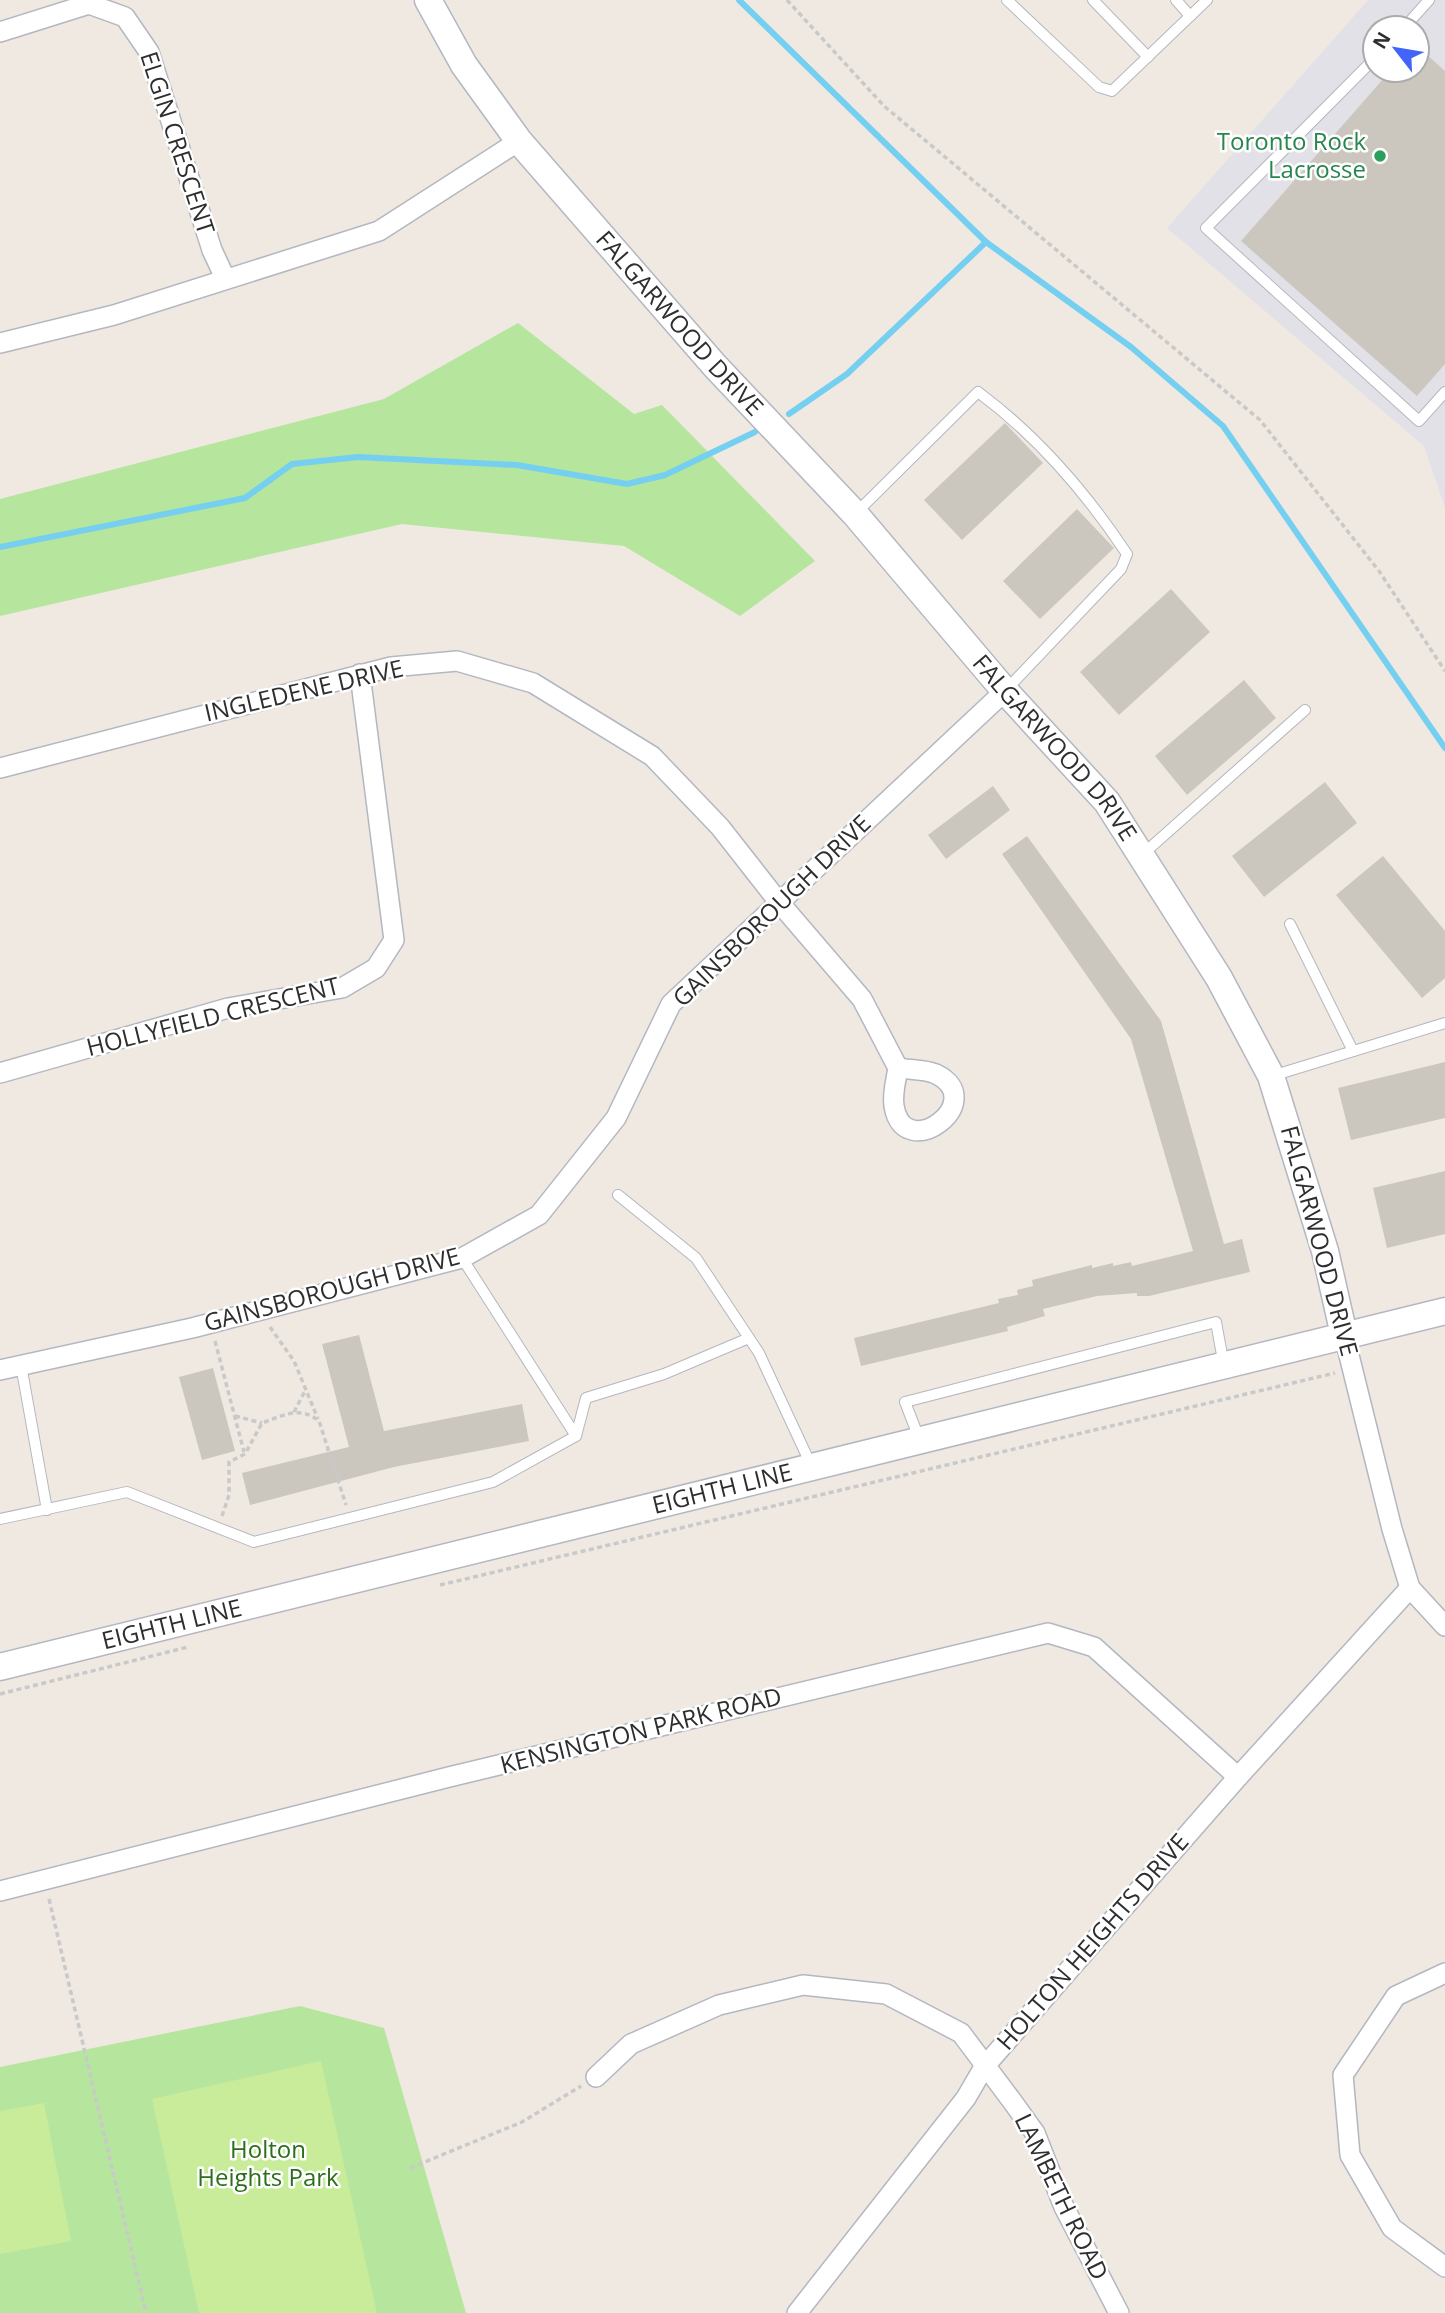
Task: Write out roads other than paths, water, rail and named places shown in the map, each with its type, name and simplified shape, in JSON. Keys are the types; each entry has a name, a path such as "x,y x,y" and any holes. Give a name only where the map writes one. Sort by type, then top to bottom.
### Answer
{"street":[{"name":"FALGARWOOD DRIVE","path":"428,0 464,65 519,142 715,366 855,514 1004,691 1107,802 1219,978 1271,1076 1325,1251 1392,1529 1410,1588 1445,1626"},
{"name":"ELGIN CRESCENT","path":"0,32 89,4 125,18 149,52 212,250 225,278"},
{"path":"0,344 114,315 379,231 519,142"},
{"name":"INGLEDENE DRIVE","path":"0,768 391,667 457,661 533,683 652,756 720,827 778,901 862,999 898,1068"},
{"name":"HOLLYFIELD CRESCENT","path":"0,1073 228,1008 342,988 376,968 394,940 360,674"},
{"name":"GAINSBOROUGH DRIVE","path":"0,1370 211,1324 462,1258 539,1215 616,1118 671,1004 1004,691"},
{"name":"EIGHTH LINE","path":"0,1667 812,1467 921,1443 1445,1311"},
{"name":"HOLTON HEIGHTS DRIVE","path":"797,2313 966,2098 984,2067 1238,1777 1410,1588"},
{"name":"KENSINGTON PARK ROAD","path":"0,1891 463,1774 1048,1633 1094,1647 1238,1777"},
{"path":"1445,1973 1396,1996 1343,2075 1350,2155 1392,2228 1445,2267"},
{"name":"LAMBETH ROAD","path":"596,2077 631,2044 719,2005 803,1985 887,1994 961,2033 1035,2133 1064,2207 1119,2313"}],"lane":[{"path":"1007,0 1100,87 1112,91 1207,0"},
{"path":"1093,0 1148,57"},
{"path":"1176,0 1190,16"},
{"path":"1417,14 1430,0"},
{"path":"1361,72 1206,228 1419,421 1445,392"},
{"path":"855,514 978,392 1008,414 1102,517 1127,554 1121,569 1004,691"},
{"path":"1142,855 1305,710"},
{"path":"1290,924 1353,1051"},
{"path":"1271,1076 1445,1023"},
{"path":"618,1195 696,1258 759,1353 812,1467"},
{"path":"462,1258 576,1436"},
{"path":"921,1443 905,1402 1216,1322 1224,1366"},
{"path":"0,1519 127,1492 254,1542 493,1482 576,1436 586,1398 664,1374 749,1338"},
{"path":"21,1366 47,1510"}],"waterway":[{"path":"739,0 986,242 1131,347 1223,426 1445,748"},
{"path":"789,414 847,374 986,242"},
{"path":"0,547 245,498 292,464 358,457 517,465 627,484 665,475 755,432"}],"place":[{"name":"Toronto Rock Lacrosse","path":"1380,156"}],"park label":[{"name":"Holton Heights Park","path":"268,2164"}]}
